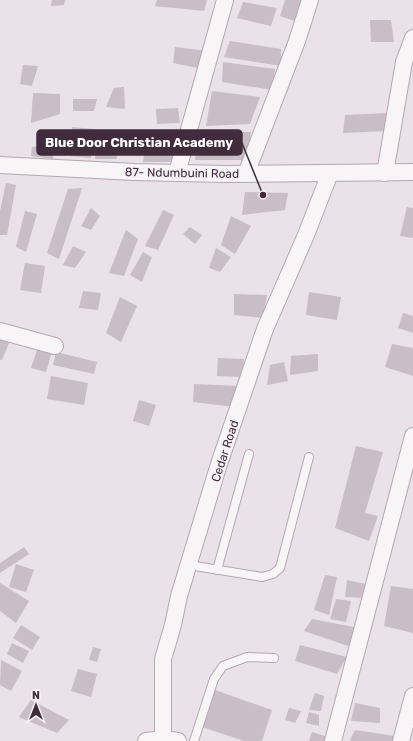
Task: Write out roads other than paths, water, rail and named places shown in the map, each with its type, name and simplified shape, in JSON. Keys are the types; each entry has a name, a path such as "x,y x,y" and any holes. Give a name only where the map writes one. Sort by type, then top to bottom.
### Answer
{"street":[{"path":"177,173 225,0"},
{"path":"246,174 297,41 310,0"},
{"path":"385,173 404,62 413,38"},
{"name":"87- Ndumbuini Road","path":"0,165 177,173 246,174 413,172"},
{"name":"Cedar Road","path":"170,740 163,659 173,625 179,596 219,464 265,329 306,235 330,173"},
{"path":"0,330 54,346"},
{"path":"333,741 413,436"},
{"path":"401,741 413,696"},
{"path":"146,741 170,740"}],"lane":[{"path":"217,570 249,454"},
{"path":"189,565 262,577 273,574 280,568 309,457"},
{"path":"194,741 214,679 223,666 246,657 274,658"}],"place":[{"name":"Blue Door Christian Academy","path":"263,195"}]}
